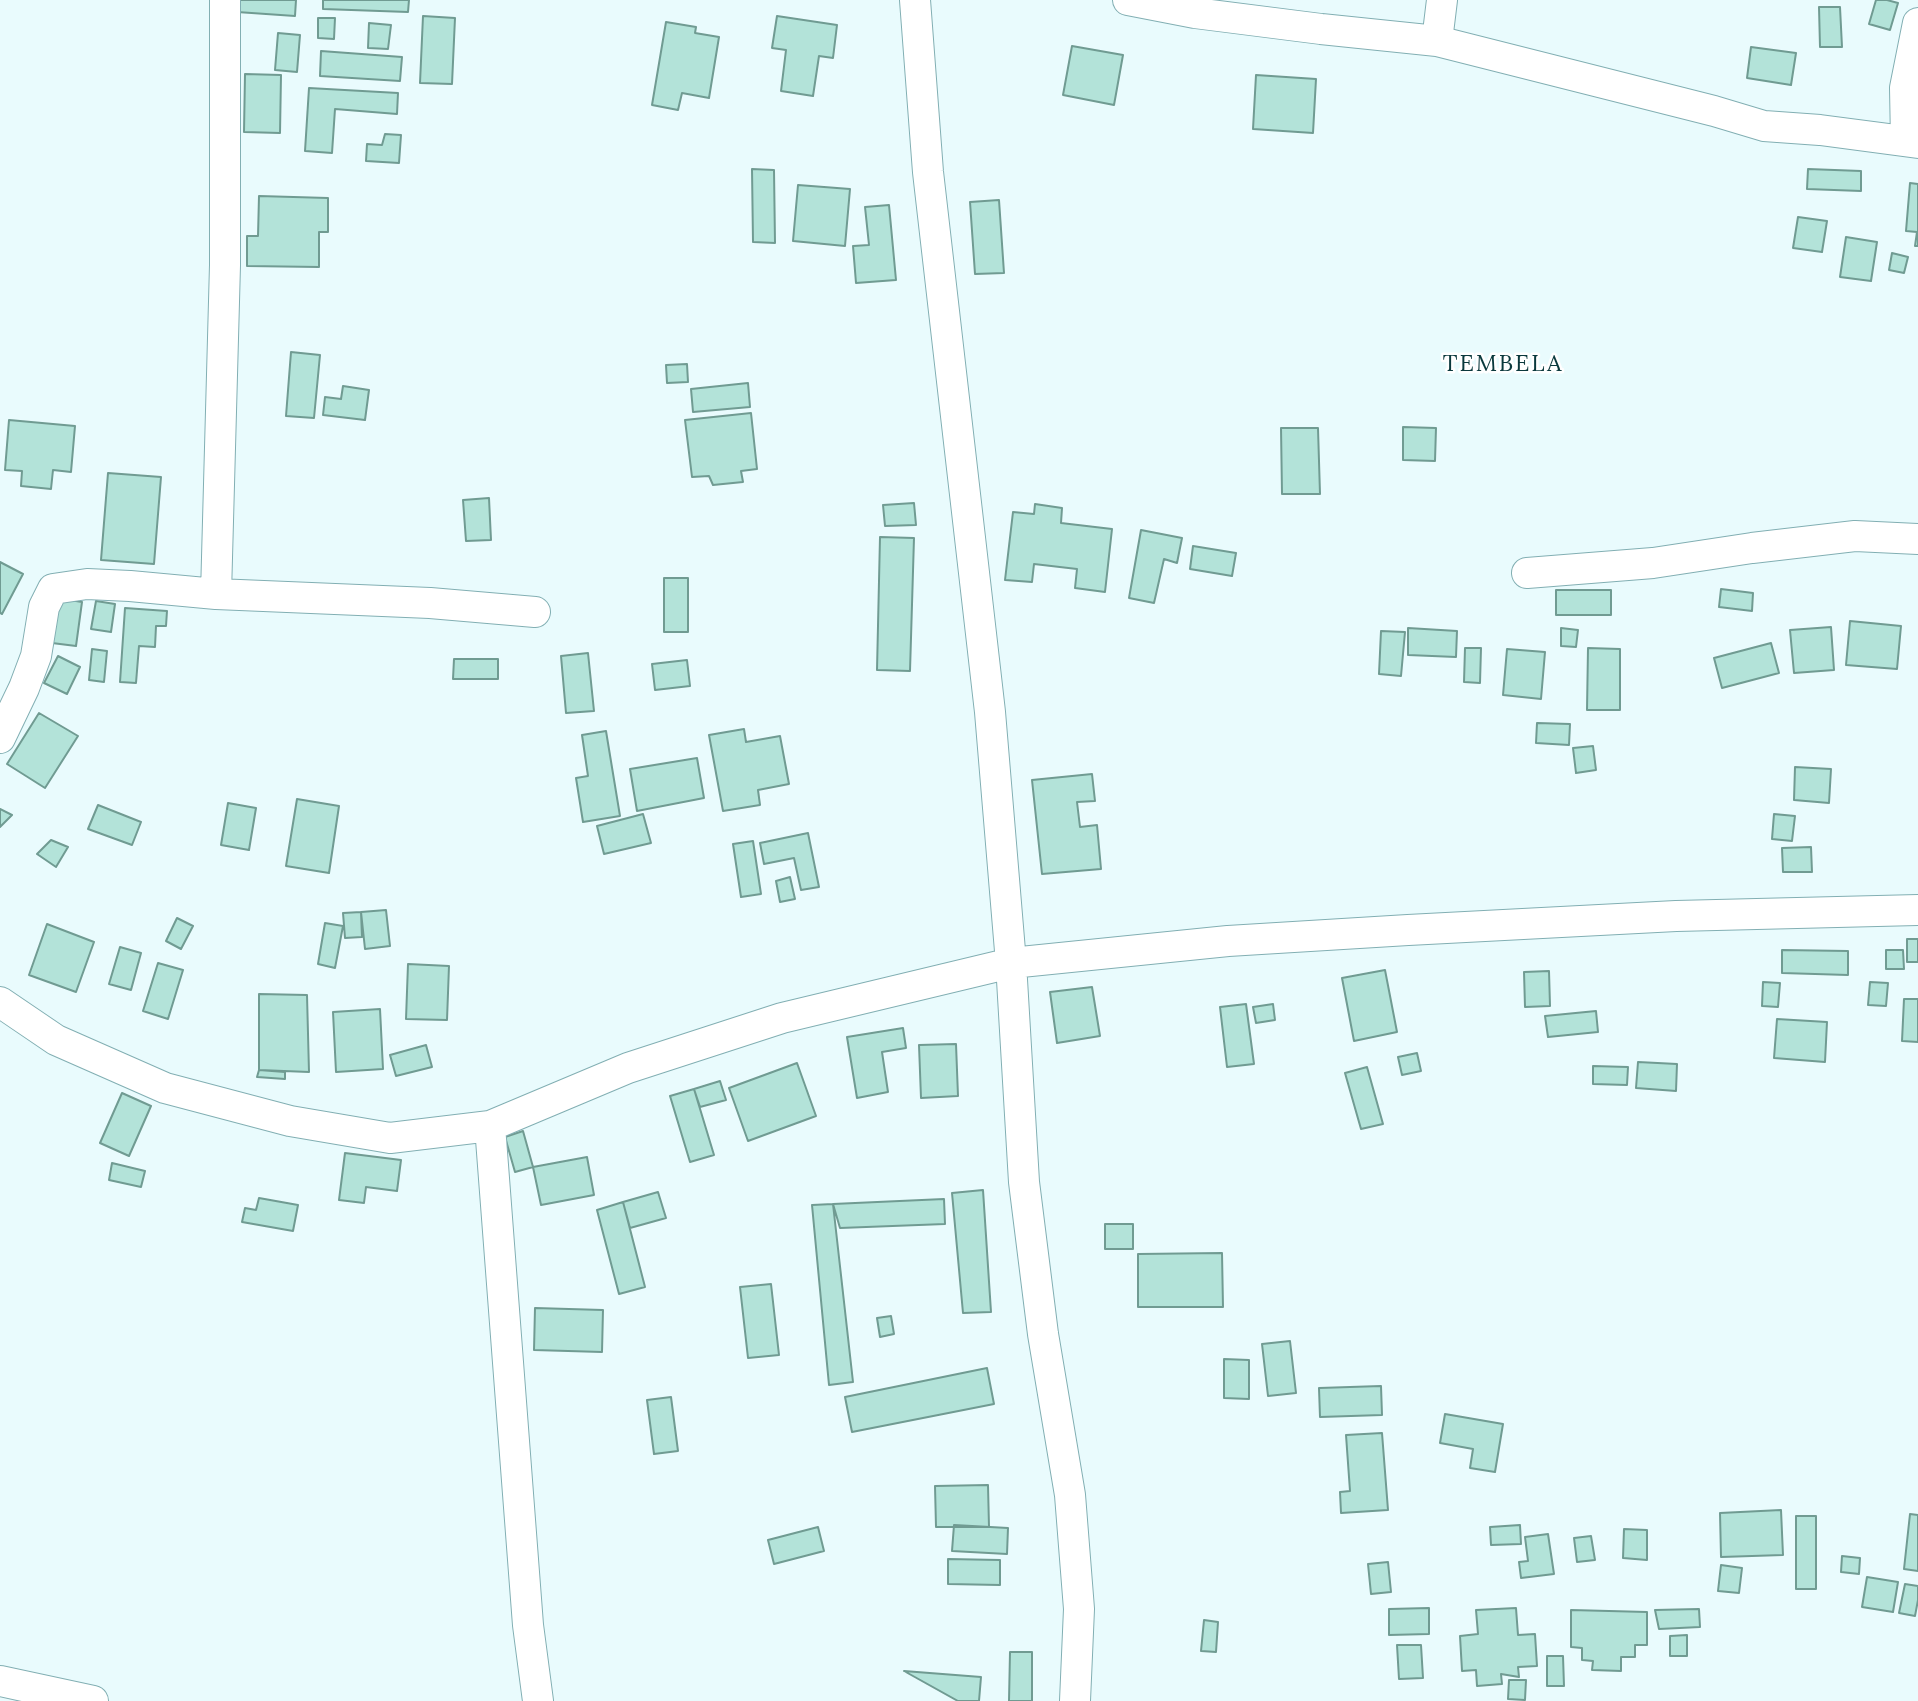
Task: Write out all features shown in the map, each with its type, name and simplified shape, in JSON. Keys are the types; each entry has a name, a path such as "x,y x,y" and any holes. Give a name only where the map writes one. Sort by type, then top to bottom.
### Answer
{"street":[{"path":"216,594 225,265 225,0"},
{"path":"915,0 928,172 990,712 1011,963 1024,1182 1043,1334 1070,1495 1079,1609 1075,1701"},
{"path":"1128,0 1195,13 1437,41 1764,126 1912,142 1906,88 1918,23"},
{"path":"1437,41 1442,0"},
{"path":"1527,573 1653,563 1854,536 1918,539"},
{"path":"0,738 36,656 44,607 54,589 87,584 216,594 430,603 535,611"},
{"path":"0,1002 56,1040 164,1088 290,1121 390,1138 489,1126 628,1068 782,1018 1011,963 1228,941 1367,932 1676,916 1918,910"},
{"path":"489,1126 528,1625 538,1701"},
{"path":"0,1681 93,1701"}],"building":[{"path":"238,0 296,0 295,16 237,12"},
{"path":"323,0 409,0 408,12 323,9"},
{"path":"1876,0 1898,3 1890,30 1869,24"},
{"path":"1819,7 1840,7 1842,47 1820,47"},
{"path":"423,16 455,18 452,84 420,83"},
{"path":"777,16 837,25 833,58 819,56 813,96 781,91 786,50 772,48"},
{"path":"318,18 335,18 334,39 318,38"},
{"path":"666,22 696,27 695,33 719,37 709,98 682,93 678,110 652,105"},
{"path":"369,23 391,25 388,49 368,48"},
{"path":"278,33 300,35 297,72 275,70"},
{"path":"1072,46 1123,55 1114,105 1063,95"},
{"path":"1751,47 1796,53 1791,85 1747,78"},
{"path":"321,51 402,57 400,81 320,76"},
{"path":"245,74 281,75 280,133 244,132"},
{"path":"1256,75 1316,79 1313,133 1253,129"},
{"path":"309,88 398,93 397,114 335,109 332,153 305,151"},
{"path":"385,134 401,135 399,163 366,161 367,144 382,145"},
{"path":"752,169 774,170 775,243 753,242"},
{"path":"1808,169 1861,171 1861,191 1807,189"},
{"path":"1910,183 1918,184 1918,246 1915,246 1917,232 1906,231"},
{"path":"798,185 850,189 845,246 793,241"},
{"path":"259,196 328,198 328,232 319,232 319,267 247,266 247,236 258,236"},
{"path":"999,200 1004,273 975,274 970,202"},
{"path":"889,205 896,280 856,283 853,246 869,245 865,207"},
{"path":"1798,217 1827,221 1822,252 1793,248"},
{"path":"1846,237 1877,242 1871,281 1840,277"},
{"path":"1892,253 1908,257 1904,273 1889,270"},
{"path":"291,352 320,355 314,418 286,416"},
{"path":"687,364 688,382 667,383 666,365"},
{"path":"748,383 750,407 693,412 691,389"},
{"path":"343,386 369,390 365,420 323,415 325,397 341,399"},
{"path":"751,413 757,469 741,471 743,482 713,485 709,476 692,477 685,420"},
{"path":"9,420 75,426 71,472 53,470 51,489 21,486 22,471 5,470"},
{"path":"1403,427 1436,428 1435,461 1403,460"},
{"path":"1281,428 1318,428 1320,494 1282,494"},
{"path":"108,473 161,477 154,564 101,560"},
{"path":"489,498 491,540 466,541 463,500"},
{"path":"914,503 916,525 885,526 883,505"},
{"path":"1035,504 1062,508 1061,523 1112,529 1105,592 1075,588 1077,569 1034,564 1032,582 1005,580 1013,512 1034,514"},
{"path":"1141,530 1182,538 1177,563 1164,559 1154,603 1129,598"},
{"path":"880,537 914,538 910,671 877,670"},
{"path":"1193,546 1236,553 1232,576 1190,569"},
{"path":"0,562 23,574 2,614 0,613"},
{"path":"664,578 688,578 688,632 664,632"},
{"path":"1721,589 1753,593 1752,611 1719,607"},
{"path":"1556,590 1611,590 1611,615 1556,615"},
{"path":"58,598 82,602 76,646 52,643"},
{"path":"96,601 115,604 111,632 91,629"},
{"path":"125,608 167,611 166,626 156,626 155,647 139,646 136,683 120,682"},
{"path":"1850,621 1901,626 1897,669 1846,665"},
{"path":"1831,627 1834,670 1794,673 1790,630"},
{"path":"1408,628 1457,631 1456,657 1408,655"},
{"path":"1561,628 1578,630 1576,647 1561,646"},
{"path":"1381,631 1405,632 1401,676 1379,674"},
{"path":"1771,643 1779,673 1722,688 1714,658"},
{"path":"1465,648 1481,648 1480,683 1464,682"},
{"path":"1588,648 1620,649 1620,710 1587,710"},
{"path":"92,649 107,651 104,682 89,680"},
{"path":"1507,649 1545,652 1541,699 1503,695"},
{"path":"588,653 594,711 566,713 561,656"},
{"path":"58,656 80,667 67,694 44,683"},
{"path":"454,659 498,659 498,679 453,679"},
{"path":"687,660 690,686 655,690 652,664"},
{"path":"39,713 78,736 45,788 7,764"},
{"path":"1537,723 1570,724 1569,745 1536,743"},
{"path":"744,729 746,742 780,736 789,784 758,790 760,805 723,811 709,735"},
{"path":"606,731 620,816 583,822 576,778 588,776 582,735"},
{"path":"1593,746 1596,770 1576,773 1573,748"},
{"path":"697,758 704,798 637,811 630,769"},
{"path":"1795,767 1831,769 1829,803 1794,800"},
{"path":"1092,774 1095,801 1077,802 1080,827 1097,825 1101,869 1042,874 1032,780"},
{"path":"297,799 339,806 329,873 286,866"},
{"path":"228,803 256,808 249,850 221,845"},
{"path":"98,805 141,822 132,845 88,829"},
{"path":"0,809 12,815 0,827"},
{"path":"643,814 651,843 604,854 597,826"},
{"path":"1774,814 1795,816 1792,841 1772,839"},
{"path":"808,833 819,887 801,890 794,858 764,864 760,843"},
{"path":"51,840 68,847 56,867 37,854"},
{"path":"753,841 761,894 741,897 733,844"},
{"path":"1811,847 1812,872 1783,872 1782,848"},
{"path":"790,877 795,899 780,902 776,881"},
{"path":"386,910 390,946 365,949 361,912"},
{"path":"361,912 362,937 345,938 343,913"},
{"path":"177,918 193,926 181,949 166,941"},
{"path":"325,923 343,926 335,968 318,964"},
{"path":"47,924 94,942 76,992 29,975"},
{"path":"1907,939 1918,939 1918,962 1907,962"},
{"path":"120,947 141,953 131,990 109,984"},
{"path":"1782,950 1848,951 1848,975 1782,973"},
{"path":"1886,950 1903,950 1904,969 1886,969"},
{"path":"158,963 183,970 168,1019 143,1011"},
{"path":"408,964 449,966 447,1020 406,1019"},
{"path":"1385,970 1397,1032 1354,1041 1342,978"},
{"path":"1549,971 1550,1006 1525,1007 1524,972"},
{"path":"1763,982 1780,983 1778,1007 1762,1006"},
{"path":"1870,982 1888,983 1886,1006 1868,1005"},
{"path":"1092,987 1100,1036 1057,1043 1050,992"},
{"path":"259,994 307,995 309,1072 259,1070"},
{"path":"1904,999 1918,999 1918,1042 1902,1041"},
{"path":"1246,1004 1254,1064 1227,1067 1220,1007"},
{"path":"1273,1004 1275,1020 1256,1023 1253,1007"},
{"path":"380,1009 383,1069 336,1072 333,1012"},
{"path":"1596,1011 1598,1032 1548,1037 1545,1016"},
{"path":"1777,1019 1827,1022 1825,1062 1774,1058"},
{"path":"903,1028 906,1048 882,1052 888,1092 857,1098 847,1037"},
{"path":"956,1044 958,1096 921,1098 919,1045"},
{"path":"426,1045 432,1067 396,1076 390,1055"},
{"path":"1417,1053 1421,1071 1402,1075 1398,1057"},
{"path":"1638,1062 1677,1064 1676,1091 1636,1088"},
{"path":"797,1063 816,1116 748,1141 729,1088"},
{"path":"1593,1066 1628,1067 1627,1085 1593,1084"},
{"path":"1367,1067 1383,1124 1361,1129 1345,1073"},
{"path":"259,1070 285,1072 285,1079 257,1077"},
{"path":"720,1081 726,1100 700,1107 694,1089"},
{"path":"694,1089 714,1155 690,1162 670,1096"},
{"path":"122,1093 151,1106 129,1156 100,1143"},
{"path":"523,1131 533,1167 515,1172 505,1137"},
{"path":"345,1153 401,1160 397,1191 366,1187 364,1203 339,1200"},
{"path":"587,1157 594,1195 541,1205 533,1167"},
{"path":"112,1163 145,1171 141,1187 109,1180"},
{"path":"983,1190 991,1312 963,1313 952,1193"},
{"path":"658,1192 666,1218 630,1228 623,1202"},
{"path":"259,1198 298,1205 293,1231 242,1222 245,1208 256,1210"},
{"path":"944,1199 945,1224 840,1228 833,1204"},
{"path":"623,1202 645,1287 619,1294 597,1210"},
{"path":"833,1204 853,1382 829,1385 812,1205"},
{"path":"1105,1224 1133,1224 1133,1249 1105,1249"},
{"path":"1222,1253 1223,1307 1138,1307 1138,1254"},
{"path":"771,1284 779,1355 748,1358 740,1287"},
{"path":"535,1308 603,1310 602,1352 534,1350"},
{"path":"891,1316 894,1334 880,1337 877,1318"},
{"path":"1290,1341 1296,1393 1268,1396 1262,1344"},
{"path":"1224,1359 1249,1360 1249,1399 1224,1398"},
{"path":"987,1368 994,1404 852,1432 845,1397"},
{"path":"1381,1386 1382,1415 1320,1417 1319,1388"},
{"path":"671,1397 678,1451 654,1454 647,1400"},
{"path":"1445,1414 1503,1424 1495,1472 1470,1468 1473,1449 1440,1443"},
{"path":"1382,1433 1388,1510 1341,1513 1340,1492 1350,1491 1346,1435"},
{"path":"988,1485 989,1527 936,1527 935,1486"},
{"path":"1781,1510 1783,1555 1721,1557 1720,1513"},
{"path":"1910,1514 1918,1515 1918,1571 1904,1569"},
{"path":"1796,1516 1816,1516 1816,1589 1796,1589"},
{"path":"954,1525 1008,1528 1007,1554 952,1551"},
{"path":"1520,1525 1521,1544 1491,1545 1490,1527"},
{"path":"818,1527 824,1551 774,1564 768,1540"},
{"path":"1624,1529 1647,1530 1647,1560 1623,1558"},
{"path":"1548,1534 1554,1574 1521,1578 1519,1562 1528,1561 1525,1537"},
{"path":"1591,1536 1595,1560 1577,1562 1574,1538"},
{"path":"1842,1556 1860,1558 1859,1574 1841,1572"},
{"path":"948,1559 1000,1560 1000,1585 948,1584"},
{"path":"1388,1562 1391,1592 1371,1594 1368,1564"},
{"path":"1721,1565 1742,1568 1739,1593 1718,1591"},
{"path":"1867,1577 1898,1582 1893,1612 1862,1607"},
{"path":"1905,1584 1918,1586 1915,1616 1899,1613"},
{"path":"1429,1608 1429,1634 1389,1635 1389,1609"},
{"path":"1516,1608 1518,1635 1535,1634 1537,1666 1518,1667 1519,1677 1501,1674 1502,1684 1477,1686 1476,1670 1462,1671 1460,1636 1478,1634 1476,1610"},
{"path":"1699,1609 1700,1627 1659,1629 1655,1610"},
{"path":"1571,1610 1647,1612 1647,1645 1635,1645 1635,1657 1621,1657 1621,1671 1592,1670 1593,1661 1582,1660 1582,1648 1571,1647"},
{"path":"1204,1620 1218,1622 1216,1652 1201,1651"},
{"path":"1687,1635 1687,1656 1670,1656 1670,1636"},
{"path":"1397,1645 1421,1645 1423,1678 1399,1679"},
{"path":"1010,1652 1032,1652 1032,1701 1009,1701"},
{"path":"1547,1656 1563,1656 1564,1686 1547,1686"},
{"path":"904,1671 981,1677 979,1701 958,1701"},
{"path":"1509,1680 1526,1680 1525,1700 1508,1699"}],"district":[{"name":"TEMBELA","path":"1503,364"}]}
